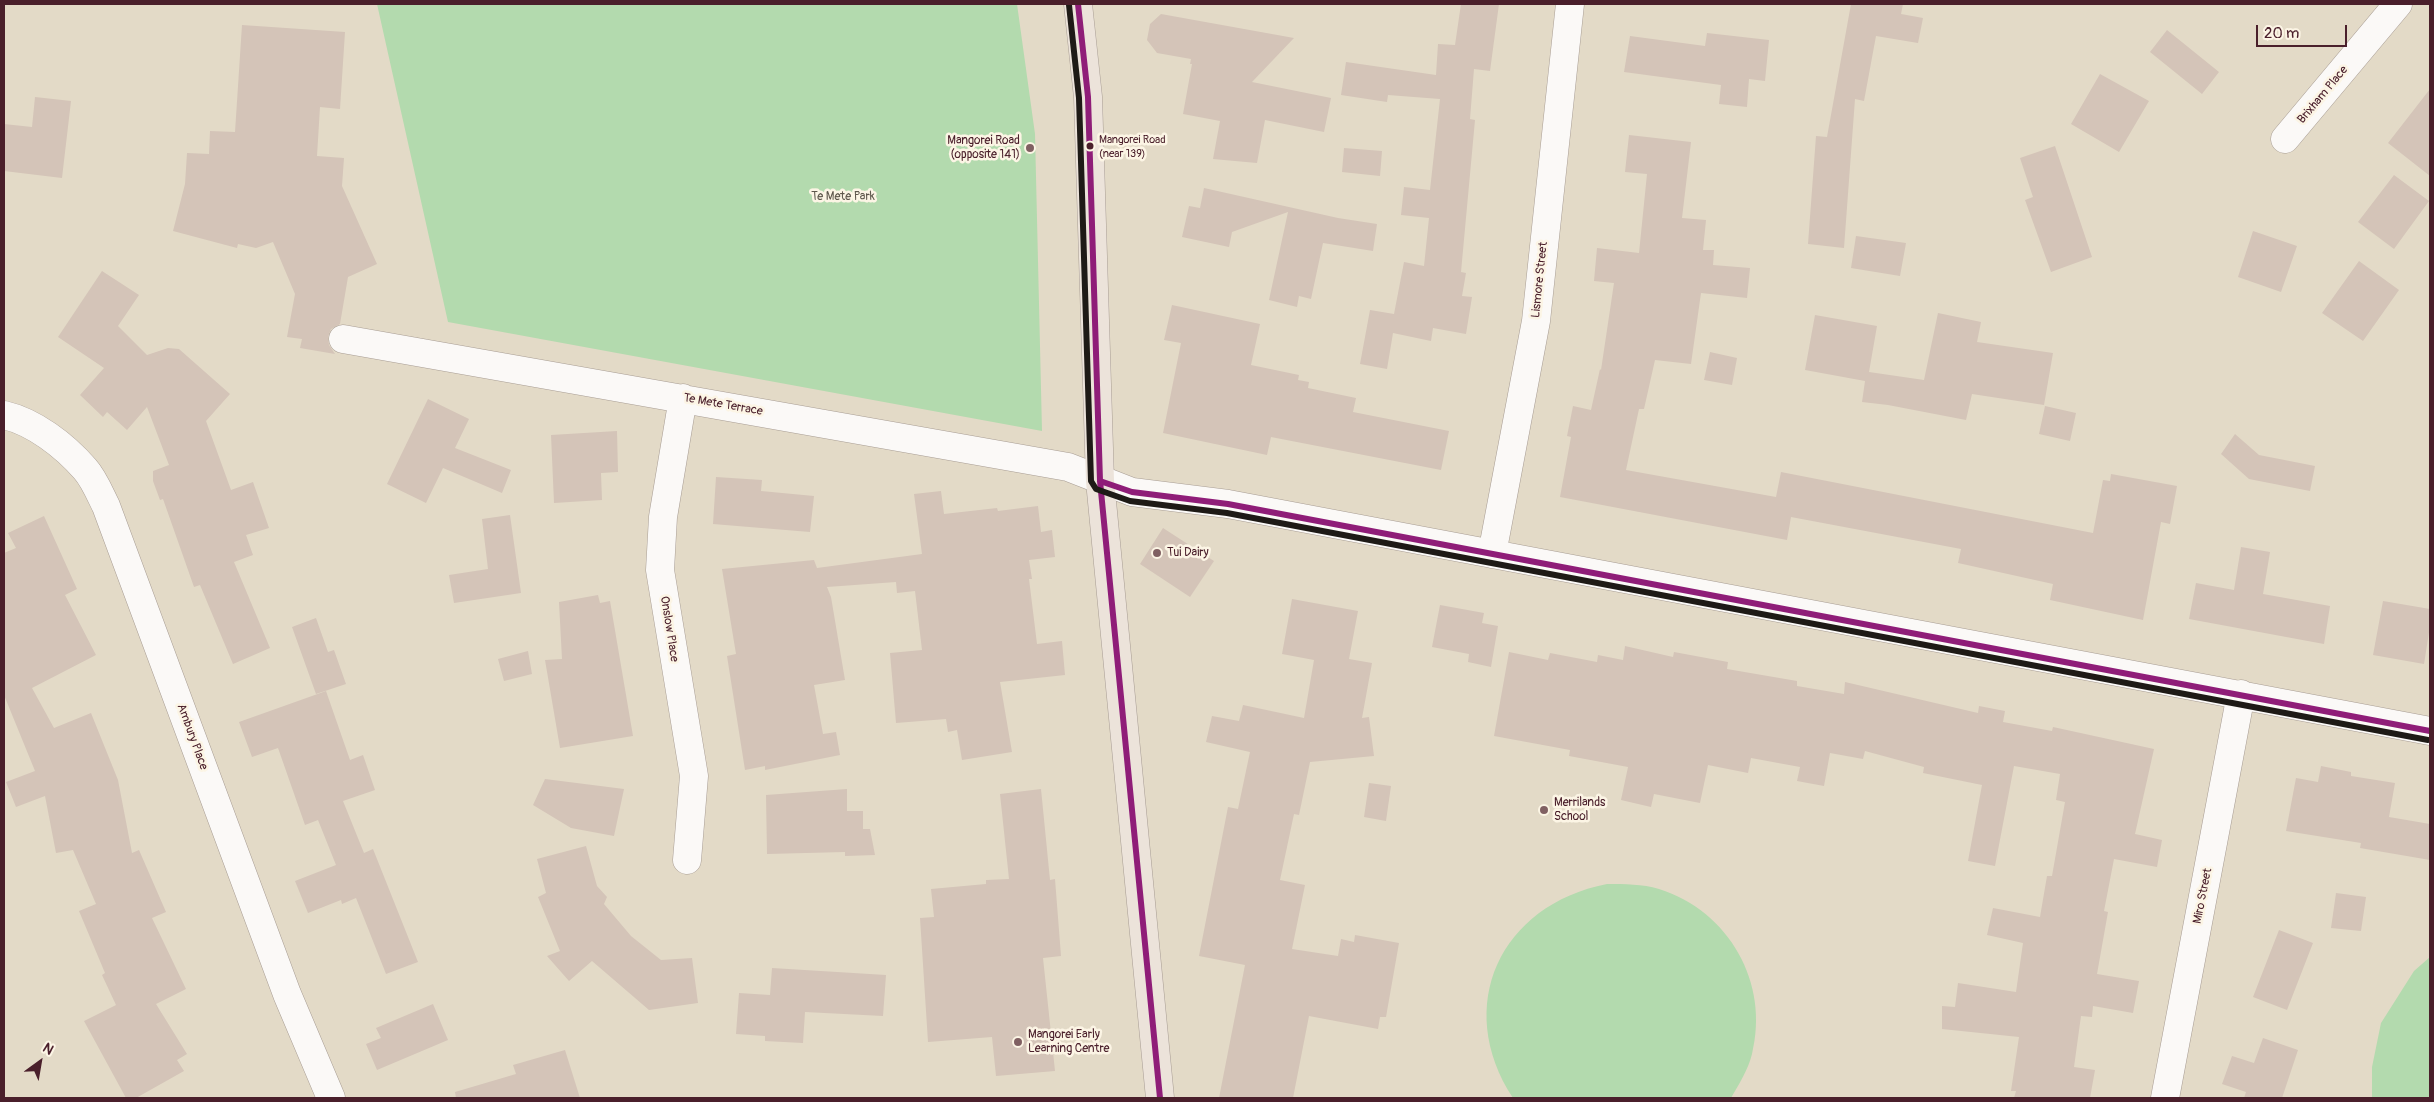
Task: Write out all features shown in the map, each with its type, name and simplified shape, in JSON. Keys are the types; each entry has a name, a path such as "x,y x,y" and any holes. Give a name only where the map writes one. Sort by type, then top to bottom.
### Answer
{"main road":[{"path":"1078,4 1088,97 1100,481 1160,1098"}],"street":[{"name":"Lismore Street","path":"1492,554 1536,321 1565,31 1570,4"},
{"name":"Brixham Place","path":"2285,139 2398,4"},
{"name":"Te Mete Terrace","path":"343,339 1068,467 1132,492 1228,504 2430,731"},
{"name":"Onslow Place","path":"683,398 663,517 660,570 694,776 687,860"},
{"name":"Ambury Place","path":"4,415 12,417 54,439 86,470 106,506 287,994 331,1098"},
{"name":"Miro Street","path":"2165,1098 2241,694"}],"green space":[{"name":"Te Mete Park","path":"377,4 1017,4 1035,134 1042,431 448,322"},
{"path":"1607,884 1653,887 1684,899 1706,914 1724,932 1738,953 1749,976 1755,1001 1756,1027 1750,1060 1731,1098 1513,1098 1495,1063 1487,1029 1488,995 1497,964 1514,937 1539,913 1570,895"},
{"path":"2430,957 2430,1098 2372,1098 2372,1067 2381,1023 2414,971"}],"building":[{"path":"1461,4 1499,4 1490,71 1474,69 1470,119 1475,120 1461,272 1466,273 1462,296 1472,297 1466,334 1433,328 1431,341 1393,333 1387,369 1360,364 1370,310 1394,314 1404,262 1424,266 1429,218 1401,215 1404,187 1430,190 1440,99 1388,95 1387,102 1341,95 1346,62 1436,75 1438,44 1455,45"},
{"path":"1851,4 1903,4 1901,14 1923,18 1918,43 1876,36 1864,101 1855,99 1844,248 1808,244 1816,136 1827,137"},
{"path":"1161,14 1294,38 1252,82 1331,98 1324,132 1265,120 1257,163 1213,159 1220,121 1183,114 1192,64 1190,64 1191,59 1157,53 1147,40 1150,24"},
{"path":"242,25 345,32 340,109 320,107 317,156 344,158 342,186 377,264 348,277 340,324 331,329 328,337 329,345 335,354 300,348 302,339 287,337 295,294 273,242 256,248 238,244 237,248 173,231 185,184 187,153 209,154 210,131 235,132"},
{"path":"2167,30 2219,72 2202,94 2150,52"},
{"path":"1707,33 1769,40 1765,81 1749,79 1747,107 1719,104 1721,85 1624,72 1630,36 1705,46"},
{"path":"2100,74 2149,101 2119,152 2071,124"},
{"path":"2430,89 2430,176 2388,143"},
{"path":"35,97 71,101 62,178 4,171 4,124 32,127"},
{"path":"1629,135 1691,142 1682,218 1706,220 1703,250 1714,250 1713,265 1750,268 1747,298 1701,293 1691,364 1655,360 1644,409 1639,409 1626,470 1776,497 1781,472 2093,533 2103,480 2110,481 2111,474 2177,486 2170,524 2161,522 2143,620 2050,600 2053,584 1958,563 1961,549 1791,517 1787,540 1560,497 1571,437 1567,436 1573,406 1591,410 1601,370 1614,283 1594,281 1597,248 1639,253 1647,174 1625,172"},
{"path":"2055,146 2092,257 2051,272 2025,200 2033,197 2020,158"},
{"path":"1344,148 1382,151 1380,176 1342,172"},
{"path":"2394,175 2429,201 2394,249 2358,222"},
{"path":"1204,188 1338,218 1377,224 1373,251 1323,243 1311,299 1299,296 1297,307 1269,300 1288,212 1232,232 1229,247 1182,237 1189,206 1200,208"},
{"path":"2253,231 2297,246 2281,292 2238,277"},
{"path":"1856,236 1906,243 1900,276 1851,268"},
{"path":"2359,261 2399,290 2363,341 2322,313"},
{"path":"102,271 139,295 118,326 147,355 168,348 179,349 230,394 206,421 231,490 253,482 269,528 246,535 253,555 234,562 270,648 233,664 200,585 194,587 163,499 160,500 153,481 153,471 169,465 147,407 127,430 107,412 103,417 80,395 104,368 58,337"},
{"path":"1172,305 1260,324 1251,365 1299,375 1298,380 1309,382 1308,388 1356,398 1353,412 1449,431 1441,470 1271,437 1267,455 1163,433 1181,343 1164,340"},
{"path":"1938,313 1981,322 1977,342 2053,353 2044,405 1972,394 1966,420 1862,402 1865,381 1805,370 1815,315 1877,326 1869,372 1924,380"},
{"path":"1710,352 1737,358 1732,385 1704,380"},
{"path":"428,399 469,419 455,448 511,470 502,493 443,468 426,503 387,484"},
{"path":"2045,406 2076,413 2070,441 2039,434"},
{"path":"617,431 618,472 601,473 602,500 554,503 551,435"},
{"path":"2235,434 2259,455 2315,466 2310,491 2249,479 2221,454"},
{"path":"716,477 762,480 761,491 814,496 810,532 713,524"},
{"path":"941,491 944,514 997,508 998,511 1038,506 1041,532 1052,530 1055,557 1029,560 1032,579 1029,579 1037,644 1062,641 1065,675 1000,682 1012,752 962,760 957,730 948,732 946,719 896,723 890,653 922,650 915,591 897,593 896,582 827,587 831,597 845,680 814,685 823,734 836,732 840,755 765,770 765,766 745,770 727,656 736,654 722,569 814,560 817,568 922,554 914,494"},
{"path":"510,515 521,593 454,603 449,575 488,569 482,519"},
{"path":"44,516 77,589 65,595 96,655 32,688 54,728 91,713 118,780 132,853 139,850 166,912 152,918 186,989 156,1004 187,1054 177,1060 184,1071 136,1098 126,1098 84,1021 116,1005 102,975 105,973 79,911 96,904 73,850 56,853 45,796 16,807 6,782 35,771 4,695 4,553 16,548 8,533"},
{"path":"1163,528 1214,561 1190,597 1140,564"},
{"path":"2241,547 2270,552 2263,594 2330,606 2324,644 2189,619 2196,583 2234,590"},
{"path":"598,595 600,603 610,601 633,736 560,748 545,660 562,659 559,602"},
{"path":"1292,599 1358,611 1349,659 1372,663 1362,718 1369,717 1374,756 1310,762 1299,815 1294,814 1280,880 1305,885 1292,949 1338,956 1341,939 1354,942 1355,935 1399,943 1386,1017 1380,1017 1378,1029 1309,1016 1293,1098 1219,1098 1245,965 1199,956 1228,807 1238,809 1250,752 1206,742 1212,716 1239,721 1243,705 1304,718 1314,660 1282,654"},
{"path":"2383,601 2430,609 2430,626 2424,664 2373,655"},
{"path":"1440,605 1484,613 1482,623 1498,626 1491,667 1468,662 1469,654 1432,647"},
{"path":"316,618 328,652 334,650 346,684 316,694 292,627"},
{"path":"1625,646 1673,657 1674,652 1728,662 1727,669 1797,681 1797,686 1844,694 1845,682 1978,713 1979,706 2005,711 2003,722 2052,731 2053,727 2154,749 2135,834 2162,840 2157,867 2114,859 2104,911 2108,912 2097,974 2139,981 2133,1013 2093,1006 2092,1017 2081,1016 2074,1067 2095,1070 2090,1098 2014,1098 2016,1091 2011,1091 2019,1037 1942,1029 1942,1006 1955,1007 1958,983 2016,992 2023,943 1987,935 1993,908 2040,917 2047,876 2052,876 2065,802 2056,800 2060,774 2014,766 1995,866 1968,861 1982,785 1923,773 1924,767 1865,751 1863,759 1830,753 1824,786 1797,781 1800,767 1751,758 1748,773 1708,765 1700,803 1654,794 1651,807 1621,800 1628,767 1569,756 1570,750 1494,736 1509,652 1548,660 1550,653 1597,662 1598,655 1623,660"},
{"path":"528,651 532,674 504,681 498,659"},
{"path":"326,691 350,760 363,755 375,790 343,801 364,853 373,849 418,962 386,974 356,898 342,904 341,900 308,913 295,881 336,865 318,820 305,825 278,748 252,757 239,722"},
{"path":"2321,766 2351,772 2351,776 2395,783 2389,817 2430,824 2430,860 2360,848 2361,843 2286,831 2296,778 2318,782"},
{"path":"545,779 624,789 614,836 571,828 533,805"},
{"path":"1369,783 1391,786 1386,821 1364,817"},
{"path":"847,789 847,811 863,811 863,829 870,829 875,855 845,856 845,852 767,854 766,795"},
{"path":"1041,789 1050,880 1055,879 1061,956 1043,958 1055,1071 996,1076 992,1037 928,1042 920,918 934,917 931,889 986,884 986,880 1009,879 1000,794"},
{"path":"586,846 597,886 607,897 604,904 631,936 661,960 692,958 698,1003 649,1010 592,961 569,981 547,956 560,951 538,897 546,893 537,859"},
{"path":"2336,893 2366,897 2361,931 2331,928"},
{"path":"2279,930 2313,943 2287,1010 2253,997"},
{"path":"772,968 886,975 883,1016 805,1012 803,1043 765,1041 765,1036 736,1034 739,993 770,995"},
{"path":"433,1004 448,1040 377,1070 366,1044 381,1038 376,1028"},
{"path":"2263,1038 2298,1050 2282,1098 2244,1098 2246,1092 2222,1084 2232,1056 2254,1063"},
{"path":"565,1050 580,1098 456,1098 455,1092 516,1074 513,1065"}],"transit line":[{"path":"1078,4 1088,97 1100,481 1160,1098"},
{"path":"1069,5 1079,98 1091,481 1096,489 1130,501 1227,513 2428,740"},
{"path":"1100,481 1132,492 1228,504 2430,731"}],"place":[{"name":"Mangorei Road (near 139)","path":"1090,146"},
{"name":"Mangorei Road (opposite 141)","path":"1030,148"},
{"name":"Tui Dairy","path":"1157,553"},
{"name":"Merrilands School","path":"1544,810"},
{"name":"Mangorei Early Learning Centre","path":"1018,1042"}]}
